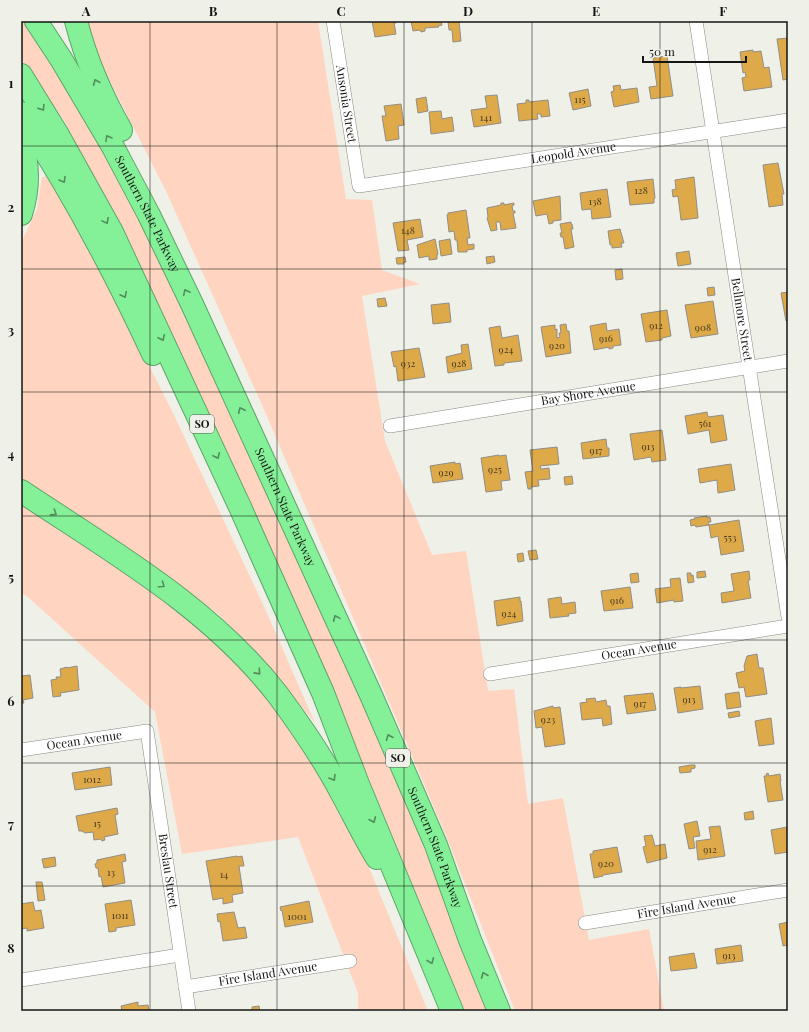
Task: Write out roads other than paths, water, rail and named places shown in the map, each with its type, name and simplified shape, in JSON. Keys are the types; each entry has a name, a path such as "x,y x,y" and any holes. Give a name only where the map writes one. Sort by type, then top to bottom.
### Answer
{"highway":[{"name":"Southern State Parkway","path":"36,21 61,59 110,141 171,259 287,509 374,702 436,845 470,940 499,1011"},
{"path":"76,21 99,89 140,166 171,259"},
{"name":"SO","path":"21,75 44,110 86,184 132,273 323,693 358,784 452,1011"},
{"name":"SO","path":"21,113 71,194 118,282 313,698 358,784"},
{"path":"21,139 27,170 26,193 21,214"},
{"path":"21,491 168,589 198,612 244,656 278,696 316,750 341,791 365,839 417,925"}],"street":[{"name":"Ansonia Street","path":"333,21 359,186"},
{"name":"Bellmore Street","path":"696,21 732,252 748,368 788,617"},
{"name":"Leopold Avenue","path":"359,186 788,120"},
{"name":"Bay Shore Avenue","path":"390,426 788,361"},
{"name":"Ocean Avenue","path":"490,674 788,626"},
{"name":"Ocean Avenue","path":"21,750 147,731"},
{"name":"Breslau Street","path":"147,731 189,1011"},
{"name":"Fire Island Avenue","path":"585,922 788,890"},
{"path":"21,980 180,955"},
{"name":"Fire Island Avenue","path":"185,987 350,961"}]}
